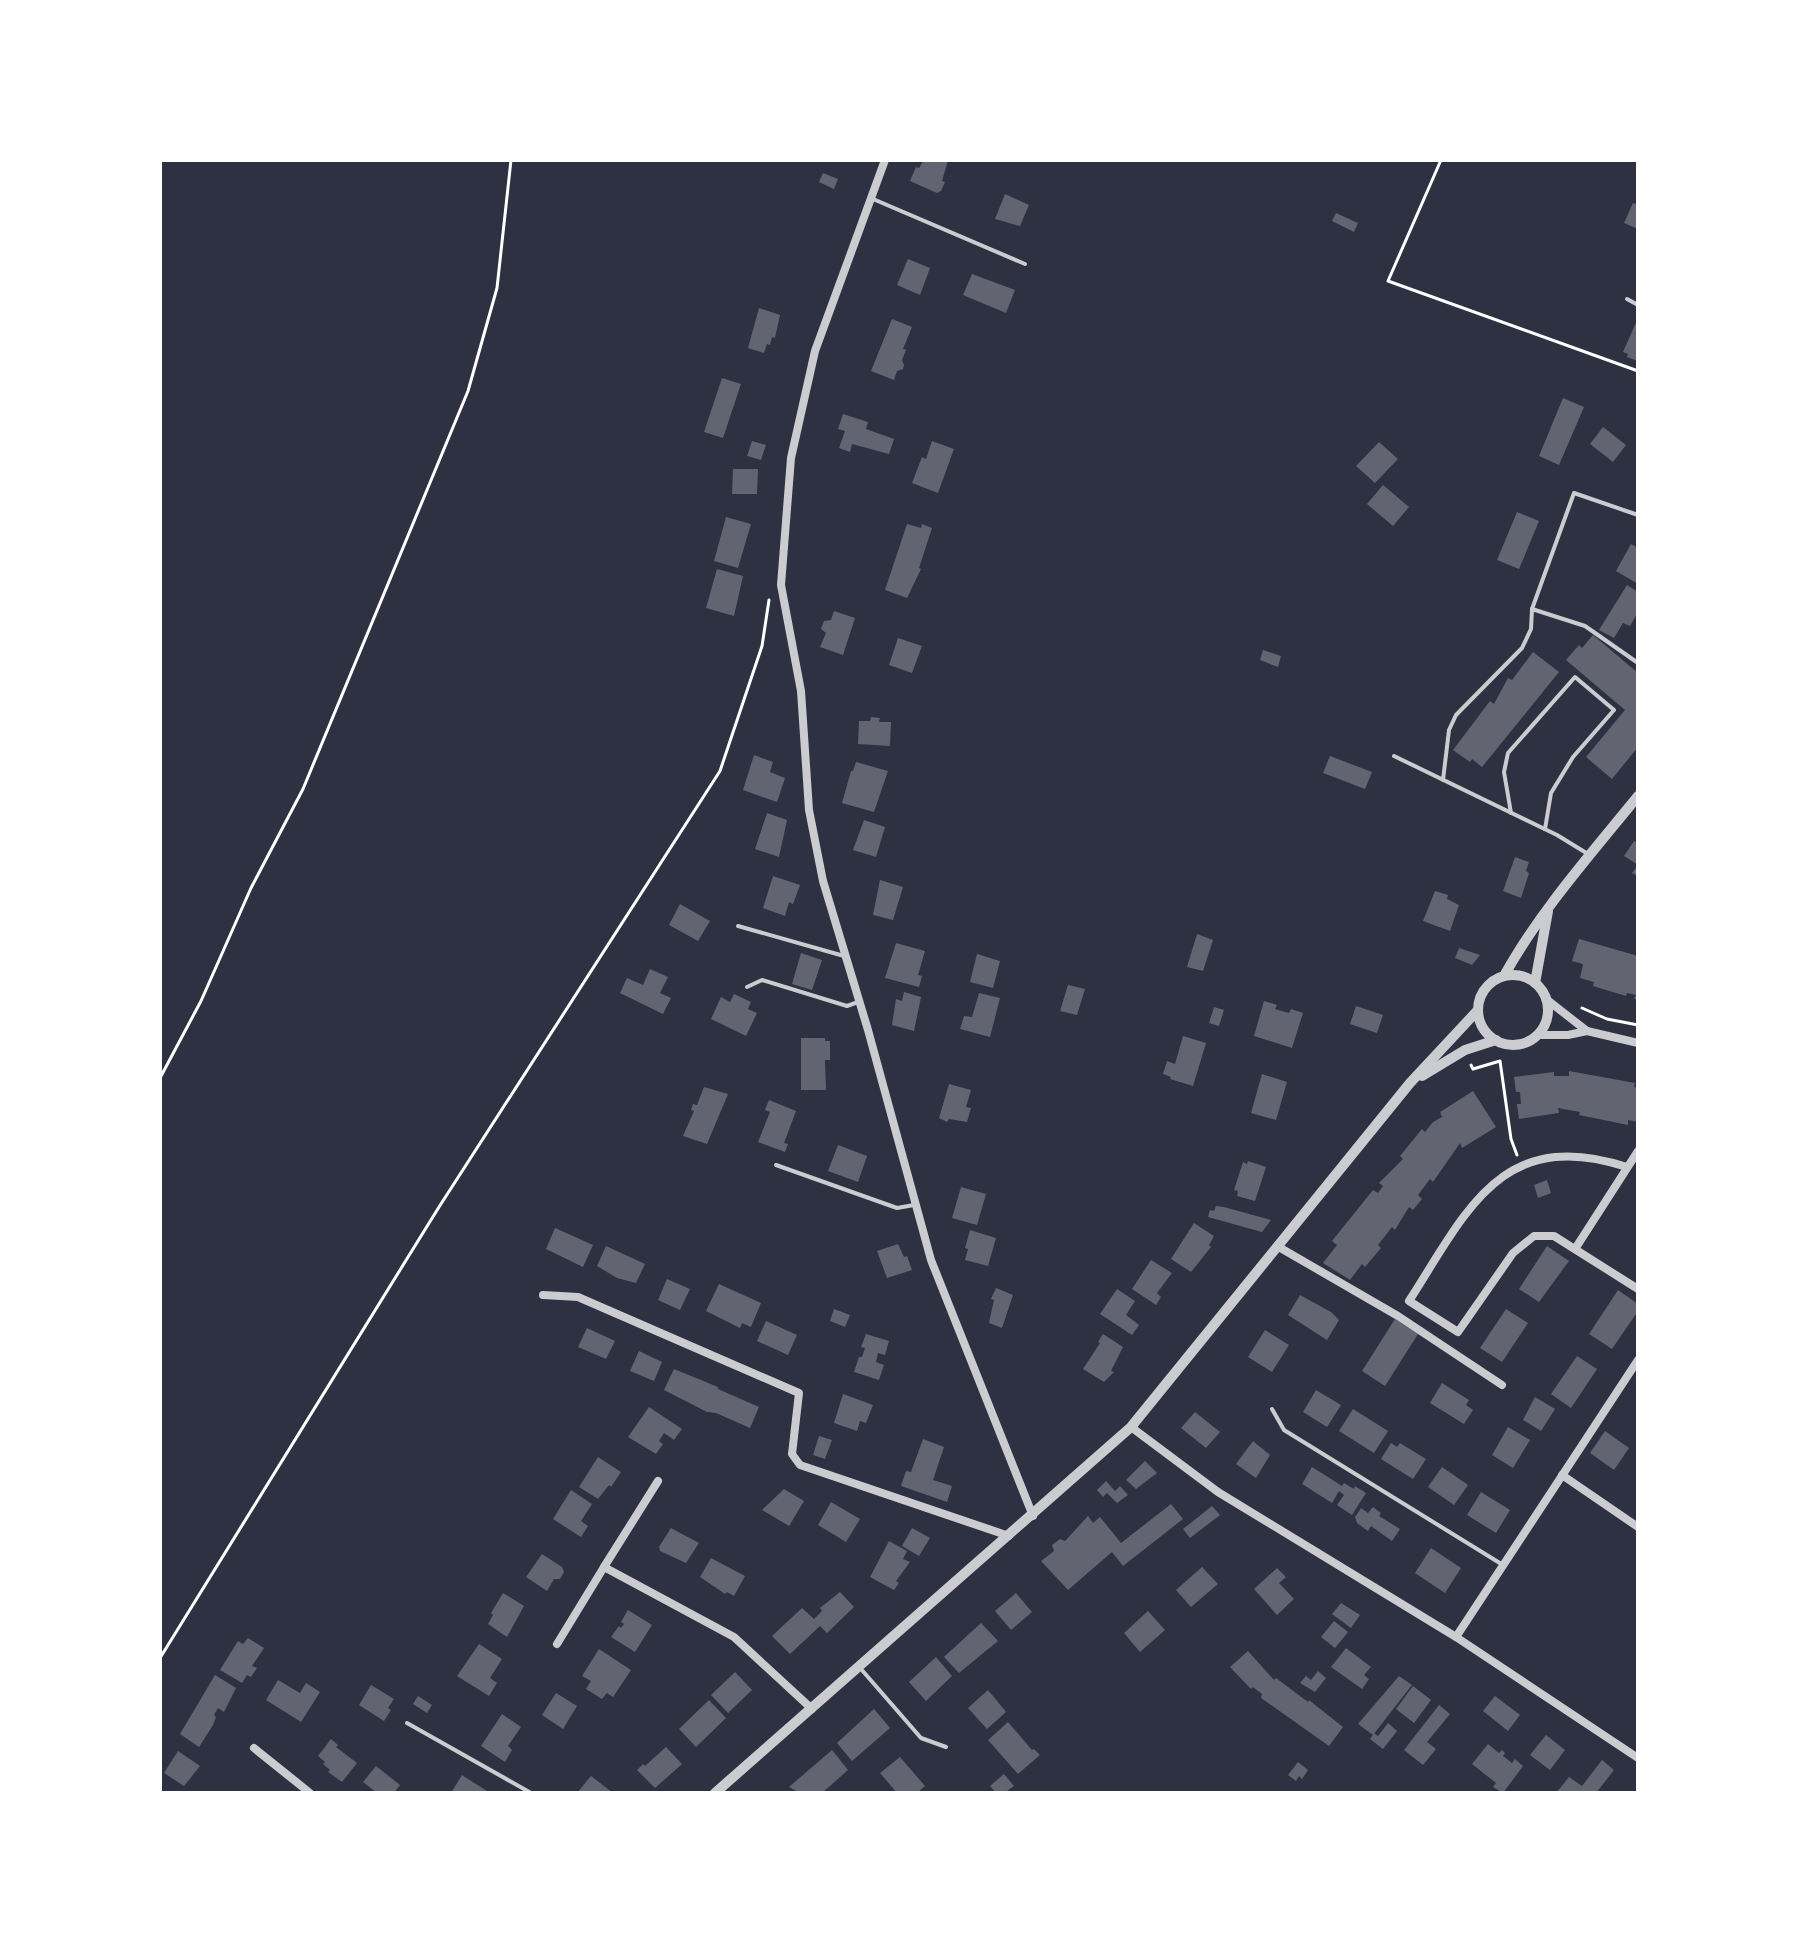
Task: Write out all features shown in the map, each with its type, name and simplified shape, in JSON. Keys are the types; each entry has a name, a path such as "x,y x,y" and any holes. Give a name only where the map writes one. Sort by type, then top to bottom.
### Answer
{"street":[{"path":"885,160 815,351 791,458 781,585 801,691 809,810 823,881 931,1260 1033,1516"},
{"path":"1504,976 1549,909 1638,796"},
{"path":"1535,983 1549,909"},
{"path":"715,1793 1131,1427 1410,1083 1478,1010 1485,988 1504,976 1515,975 1535,983 1546,999 1573,1017 1587,1031"},
{"path":"1537,1035 1547,1018 1546,999"},
{"path":"1478,1010 1483,1027 1496,1040 1504,1043 1521,1043 1537,1035 1568,1035 1587,1031 1638,1043"},
{"path":"1410,1083 1465,1050 1496,1040"},
{"path":"1575,1249 1638,1151"},
{"path":"1627,1167 1589,1156 1545,1157 1510,1170 1467,1211 1409,1301 1458,1332 1513,1253 1534,1236 1554,1236 1638,1289"},
{"path":"1277,1246 1398,1316 1502,1385"},
{"path":"543,1295 578,1297 799,1393 792,1454 800,1465 1009,1536"},
{"path":"1456,1637 1638,1360"},
{"path":"1131,1427 1218,1492 1456,1637 1638,1758"},
{"path":"1562,1475 1638,1527"},
{"path":"557,1644 658,1481"},
{"path":"604,1567 734,1637 812,1709"},
{"path":"254,1748 310,1793"}],"lane":[{"path":"871,198 1025,264"},
{"path":"1627,299 1638,305"},
{"path":"1443,780 1449,730 1456,715 1522,648 1531,629 1532,609 1574,493 1638,515"},
{"path":"1532,609 1585,626 1638,663"},
{"path":"1511,813 1504,772 1508,753 1575,677 1614,710 1573,757 1551,793 1545,829"},
{"path":"1394,756 1545,829 1590,855"},
{"path":"738,926 844,956"},
{"path":"747,987 762,980 847,1006 859,1002"},
{"path":"776,1165 897,1208 916,1205"},
{"path":"1272,1409 1284,1430 1503,1565"},
{"path":"858,1665 921,1738 946,1747"},
{"path":"407,1723 531,1793"}],"path":[{"path":"160,1078 201,1001 251,888 303,789 468,391 497,288 511,160"},
{"path":"1441,160 1388,281 1638,371"},
{"path":"160,1658 431,1220 720,771 762,646 771,587 781,585"},
{"path":"1573,1017 1579,1007 1607,1019 1638,1025"},
{"path":"1465,1050 1473,1069 1500,1061 1511,1139 1517,1156 1526,1162"}],"building":[{"path":"928,160 948,160 942,181 945,182 937,193 910,181 916,167"},
{"path":"823,173 838,179 834,189 819,182"},
{"path":"1005,194 1029,205 1020,226 995,219"},
{"path":"1633,203 1638,205 1638,229 1624,223"},
{"path":"1336,213 1358,223 1354,232 1332,221"},
{"path":"908,259 930,268 920,295 897,285"},
{"path":"972,274 1015,290 1006,313 963,295"},
{"path":"759,308 780,315 775,338 772,337 764,353 748,348"},
{"path":"1638,318 1638,361 1623,352"},
{"path":"892,319 912,327 903,349 906,350 903,369 897,371 894,380 871,371"},
{"path":"722,378 741,384 723,438 704,432"},
{"path":"1563,398 1584,407 1559,465 1539,456"},
{"path":"843,414 868,422 866,429 894,439 889,454 852,444 850,452 839,448 845,431 838,429"},
{"path":"1603,427 1626,445 1613,462 1590,444"},
{"path":"752,441 766,445 761,460 747,456"},
{"path":"932,441 954,449 938,493 912,483"},
{"path":"1379,442 1398,459 1375,483 1356,466"},
{"path":"733,469 758,469 757,494 732,494"},
{"path":"1383,485 1409,507 1393,526 1367,504"},
{"path":"1517,512 1539,521 1519,569 1497,560"},
{"path":"726,517 751,524 738,568 714,561"},
{"path":"907,524 932,528 921,569 907,598 885,590"},
{"path":"1631,544 1638,548 1638,584 1616,571"},
{"path":"717,569 743,576 734,616 706,608"},
{"path":"1627,585 1638,592 1638,612 1630,626 1623,623 1614,638 1599,630"},
{"path":"834,611 855,618 843,655 820,647 826,633 821,629 824,621 831,620"},
{"path":"1593,635 1638,673 1638,747 1612,779 1586,757 1625,710 1566,660"},
{"path":"898,638 922,646 912,673 889,665"},
{"path":"1263,650 1281,656 1278,667 1260,660"},
{"path":"1533,652 1559,672 1482,767 1472,759 1470,762 1453,750 1490,701 1494,704 1508,678 1512,680"},
{"path":"871,717 880,718 879,722 891,722 890,746 858,744 859,721 870,721"},
{"path":"754,755 773,762 770,772 785,778 777,802 743,790"},
{"path":"1330,756 1372,772 1365,789 1323,773"},
{"path":"856,762 888,771 874,812 842,803"},
{"path":"767,813 787,820 779,857 755,849"},
{"path":"864,820 885,827 876,857 853,850"},
{"path":"1634,841 1638,843 1638,865 1624,856"},
{"path":"1515,857 1529,862 1521,898 1503,891"},
{"path":"773,876 800,885 793,904 789,902 785,916 763,908"},
{"path":"880,880 903,887 893,920 873,915"},
{"path":"1435,891 1448,895 1447,899 1459,905 1450,931 1423,921"},
{"path":"680,904 710,921 698,941 669,925"},
{"path":"1197,934 1213,940 1203,971 1187,967"},
{"path":"1579,939 1638,956 1638,1000 1634,999 1636,995 1627,993 1626,996 1593,986 1594,982 1580,978 1583,964 1572,961"},
{"path":"896,943 925,951 918,975 922,976 919,987 885,978"},
{"path":"1459,948 1480,955 1472,965 1455,958"},
{"path":"801,953 822,960 812,990 792,984"},
{"path":"977,954 1000,961 993,988 970,982"},
{"path":"650,969 668,977 660,993 671,998 663,1014 620,993 627,978 643,985"},
{"path":"1068,985 1085,989 1077,1015 1060,1011"},
{"path":"904,992 921,997 914,1031 892,1025 896,999 902,1001"},
{"path":"979,993 1000,998 990,1037 960,1029 964,1016 972,1017"},
{"path":"734,994 751,1002 748,1009 757,1013 746,1036 711,1019 721,997 730,1002"},
{"path":"1264,1001 1277,1005 1275,1009 1303,1013 1292,1048 1254,1036"},
{"path":"1356,1006 1383,1015 1377,1033 1350,1024"},
{"path":"1214,1007 1224,1010 1219,1026 1209,1023"},
{"path":"1183,1036 1206,1043 1193,1086 1163,1074 1167,1061 1175,1064"},
{"path":"801,1038 825,1038 825,1041 830,1041 830,1060 825,1060 826,1090 801,1090"},
{"path":"1569,1071 1635,1083 1634,1087 1638,1088 1638,1122 1628,1120 1628,1125 1558,1108 1559,1113 1519,1119 1517,1104 1521,1104 1520,1092 1516,1092 1514,1077 1554,1072 1554,1076 1569,1076"},
{"path":"1262,1074 1287,1082 1276,1120 1251,1113"},
{"path":"949,1084 971,1090 966,1107 971,1108 967,1122 949,1119 947,1122 939,1118"},
{"path":"704,1087 728,1094 707,1144 683,1136 694,1111 691,1110 693,1104 697,1105"},
{"path":"1473,1091 1496,1127 1462,1148 1460,1143 1433,1182 1430,1179 1418,1195 1422,1199 1413,1210 1409,1207 1395,1230 1392,1227 1378,1245 1381,1248 1365,1267 1362,1264 1350,1280 1323,1263 1337,1245 1332,1241 1373,1190 1378,1193 1383,1186 1379,1183 1403,1159 1400,1156 1422,1129 1425,1132 1442,1117 1440,1112"},
{"path":"769,1100 796,1111 784,1143 788,1144 785,1152 758,1142 770,1112 765,1110"},
{"path":"838,1145 867,1156 858,1182 828,1171"},
{"path":"1248,1161 1266,1167 1255,1201 1237,1196 1238,1191 1234,1190 1243,1162 1247,1164"},
{"path":"1547,1180 1551,1193 1538,1198 1534,1185"},
{"path":"961,1187 986,1194 977,1225 952,1218"},
{"path":"1216,1206 1271,1220 1262,1232 1208,1217 1210,1210 1214,1211"},
{"path":"1194,1223 1214,1236 1209,1245 1211,1247 1191,1272 1171,1259"},
{"path":"555,1228 593,1245 583,1267 546,1249"},
{"path":"970,1230 996,1238 988,1266 965,1260"},
{"path":"898,1244 912,1270 887,1278 877,1251"},
{"path":"606,1246 645,1264 636,1283 617,1278 597,1266"},
{"path":"1547,1246 1569,1261 1539,1302 1519,1289"},
{"path":"1151,1260 1172,1273 1157,1293 1161,1297 1156,1305 1132,1289"},
{"path":"667,1279 690,1289 680,1310 658,1300"},
{"path":"719,1284 761,1303 751,1327 742,1323 740,1328 706,1311"},
{"path":"996,1288 1013,1295 1002,1328 989,1323 994,1300 991,1299"},
{"path":"1117,1289 1135,1301 1126,1315 1139,1325 1132,1335 1100,1314"},
{"path":"1618,1290 1638,1304 1638,1311 1612,1349 1589,1334"},
{"path":"1300,1295 1331,1312 1339,1320 1327,1340 1288,1315"},
{"path":"834,1309 850,1315 845,1327 830,1321"},
{"path":"1506,1309 1528,1323 1502,1362 1480,1348"},
{"path":"1395,1319 1418,1334 1385,1386 1362,1371"},
{"path":"766,1321 797,1335 788,1355 757,1341"},
{"path":"587,1328 615,1341 606,1359 578,1347"},
{"path":"1265,1330 1289,1345 1272,1372 1248,1357"},
{"path":"866,1334 889,1341 885,1355 878,1353 876,1362 884,1365 879,1380 854,1372 865,1348 861,1347"},
{"path":"1103,1334 1123,1347 1111,1371 1114,1372 1104,1382 1083,1369"},
{"path":"639,1351 662,1362 654,1381 630,1371"},
{"path":"1577,1356 1597,1369 1571,1408 1551,1394"},
{"path":"674,1369 759,1407 750,1428 707,1412 664,1390"},
{"path":"1442,1383 1469,1400 1466,1405 1473,1410 1464,1424 1430,1403"},
{"path":"1316,1390 1341,1405 1327,1427 1303,1412"},
{"path":"843,1394 873,1405 866,1423 860,1421 857,1431 834,1423"},
{"path":"1535,1397 1555,1409 1541,1431 1523,1420"},
{"path":"649,1407 682,1429 674,1440 664,1433 659,1441 663,1444 656,1454 628,1437"},
{"path":"1353,1409 1388,1431 1374,1453 1339,1431"},
{"path":"1195,1412 1220,1432 1206,1448 1181,1428"},
{"path":"1508,1427 1530,1440 1513,1468 1492,1455"},
{"path":"1605,1431 1629,1448 1614,1470 1590,1453"},
{"path":"819,1436 832,1440 825,1459 813,1455"},
{"path":"923,1439 944,1447 933,1480 952,1486 947,1502 901,1486 906,1471 911,1472"},
{"path":"1253,1441 1270,1455 1256,1478 1236,1464"},
{"path":"1391,1443 1397,1447 1400,1443 1426,1459 1413,1479 1381,1459"},
{"path":"598,1457 621,1472 598,1499 579,1487"},
{"path":"1145,1461 1157,1473 1136,1489 1126,1480"},
{"path":"1312,1467 1342,1486 1344,1483 1354,1489 1355,1486 1366,1493 1352,1515 1337,1505 1344,1495 1339,1491 1332,1503 1302,1484"},
{"path":"1442,1467 1468,1485 1454,1505 1428,1487"},
{"path":"1106,1481 1115,1491 1120,1486 1128,1495 1117,1503 1107,1493 1103,1497 1097,1490"},
{"path":"784,1489 804,1501 789,1526 762,1510"},
{"path":"571,1490 592,1504 581,1521 588,1526 581,1537 553,1519"},
{"path":"1481,1492 1510,1510 1496,1533 1467,1515"},
{"path":"831,1502 860,1519 846,1542 818,1525"},
{"path":"1171,1504 1183,1519 1123,1566 1112,1552 1068,1590 1041,1561 1054,1551 1052,1545 1060,1539 1065,1541 1088,1516 1093,1523 1100,1517 1121,1543"},
{"path":"1212,1506 1220,1515 1190,1538 1183,1529"},
{"path":"1373,1507 1381,1513 1379,1516 1400,1529 1392,1541 1371,1526 1368,1531 1357,1523 1355,1517 1361,1508 1368,1513"},
{"path":"671,1528 699,1543 686,1563 660,1551 659,1547"},
{"path":"912,1528 930,1538 919,1556 902,1546"},
{"path":"889,1541 907,1551 903,1559 910,1562 896,1581 899,1583 894,1590 870,1577"},
{"path":"1431,1548 1461,1568 1445,1593 1415,1573"},
{"path":"542,1554 562,1567 564,1572 560,1579 554,1579 547,1591 526,1577"},
{"path":"711,1558 745,1576 734,1596 725,1594 700,1577"},
{"path":"1202,1567 1218,1584 1191,1607 1176,1590"},
{"path":"1277,1568 1286,1577 1279,1583 1294,1599 1277,1615 1254,1589"},
{"path":"840,1592 854,1607 827,1633 820,1626 790,1654 772,1636 802,1608 814,1619 822,1611 820,1608"},
{"path":"503,1593 524,1606 507,1637 488,1624"},
{"path":"1016,1593 1032,1612 1011,1630 995,1611"},
{"path":"1341,1603 1360,1615 1351,1628 1332,1614"},
{"path":"628,1610 652,1625 635,1652 611,1637 624,1624 621,1622"},
{"path":"1148,1611 1165,1630 1140,1652 1124,1633"},
{"path":"1334,1621 1348,1632 1335,1648 1321,1637"},
{"path":"981,1623 998,1641 959,1673 944,1657"},
{"path":"248,1638 264,1648 252,1666 257,1668 242,1683 220,1670 238,1641 243,1644"},
{"path":"479,1644 502,1659 490,1678 497,1683 489,1696 457,1676"},
{"path":"1346,1648 1371,1667 1364,1675 1369,1679 1362,1689 1331,1667"},
{"path":"599,1649 631,1670 613,1697 607,1693 602,1699 586,1689 591,1681 582,1676"},
{"path":"1248,1651 1274,1680 1276,1678 1309,1700 1343,1727 1329,1746 1261,1698 1262,1694 1253,1687 1251,1689 1230,1667"},
{"path":"936,1657 952,1676 926,1701 909,1682"},
{"path":"1318,1671 1326,1678 1315,1692 1300,1683 1306,1676 1311,1680"},
{"path":"735,1672 752,1690 728,1713 711,1695"},
{"path":"215,1675 236,1688 224,1712 218,1708 213,1725 199,1747 180,1734"},
{"path":"1399,1676 1412,1685 1373,1735 1358,1724"},
{"path":"278,1680 300,1693 306,1683 320,1692 301,1722 266,1700"},
{"path":"371,1685 394,1699 384,1721 359,1705"},
{"path":"1413,1686 1431,1700 1414,1723 1396,1709"},
{"path":"988,1690 1006,1712 987,1729 968,1708"},
{"path":"556,1693 577,1706 563,1729 542,1715"},
{"path":"418,1696 432,1705 427,1713 413,1704"},
{"path":"1495,1696 1520,1715 1508,1731 1483,1711"},
{"path":"709,1700 726,1718 696,1747 679,1729"},
{"path":"1439,1705 1450,1714 1427,1742 1436,1749 1423,1765 1404,1750"},
{"path":"874,1709 890,1728 852,1761 837,1743"},
{"path":"502,1714 521,1727 508,1746 512,1750 505,1762 481,1746"},
{"path":"1008,1722 1040,1755 1018,1774 988,1740"},
{"path":"1388,1723 1397,1731 1383,1749 1370,1739 1374,1733 1378,1736"},
{"path":"1546,1735 1565,1750 1550,1770 1530,1755"},
{"path":"331,1739 338,1745 336,1747 357,1763 342,1782 328,1772 330,1770 323,1764 325,1762 318,1756"},
{"path":"1488,1744 1499,1753 1502,1750 1505,1753 1503,1756 1512,1763 1515,1759 1523,1766 1503,1793 1493,1787 1496,1783 1472,1764"},
{"path":"666,1747 682,1764 655,1788 637,1770"},
{"path":"832,1750 848,1770 822,1793 800,1793 789,1787"},
{"path":"178,1751 200,1766 184,1786 164,1773"},
{"path":"900,1757 925,1786 917,1793 897,1793 880,1773"},
{"path":"1602,1760 1614,1770 1596,1793 1556,1793 1569,1777 1582,1786"},
{"path":"1298,1762 1308,1770 1302,1779 1299,1776 1296,1781 1288,1775"},
{"path":"376,1766 400,1785 394,1793 377,1793 363,1782"},
{"path":"1004,1774 1014,1786 1004,1793 996,1793 990,1786"},
{"path":"462,1775 490,1793 451,1793"},
{"path":"591,1776 613,1793 577,1793"}]}
